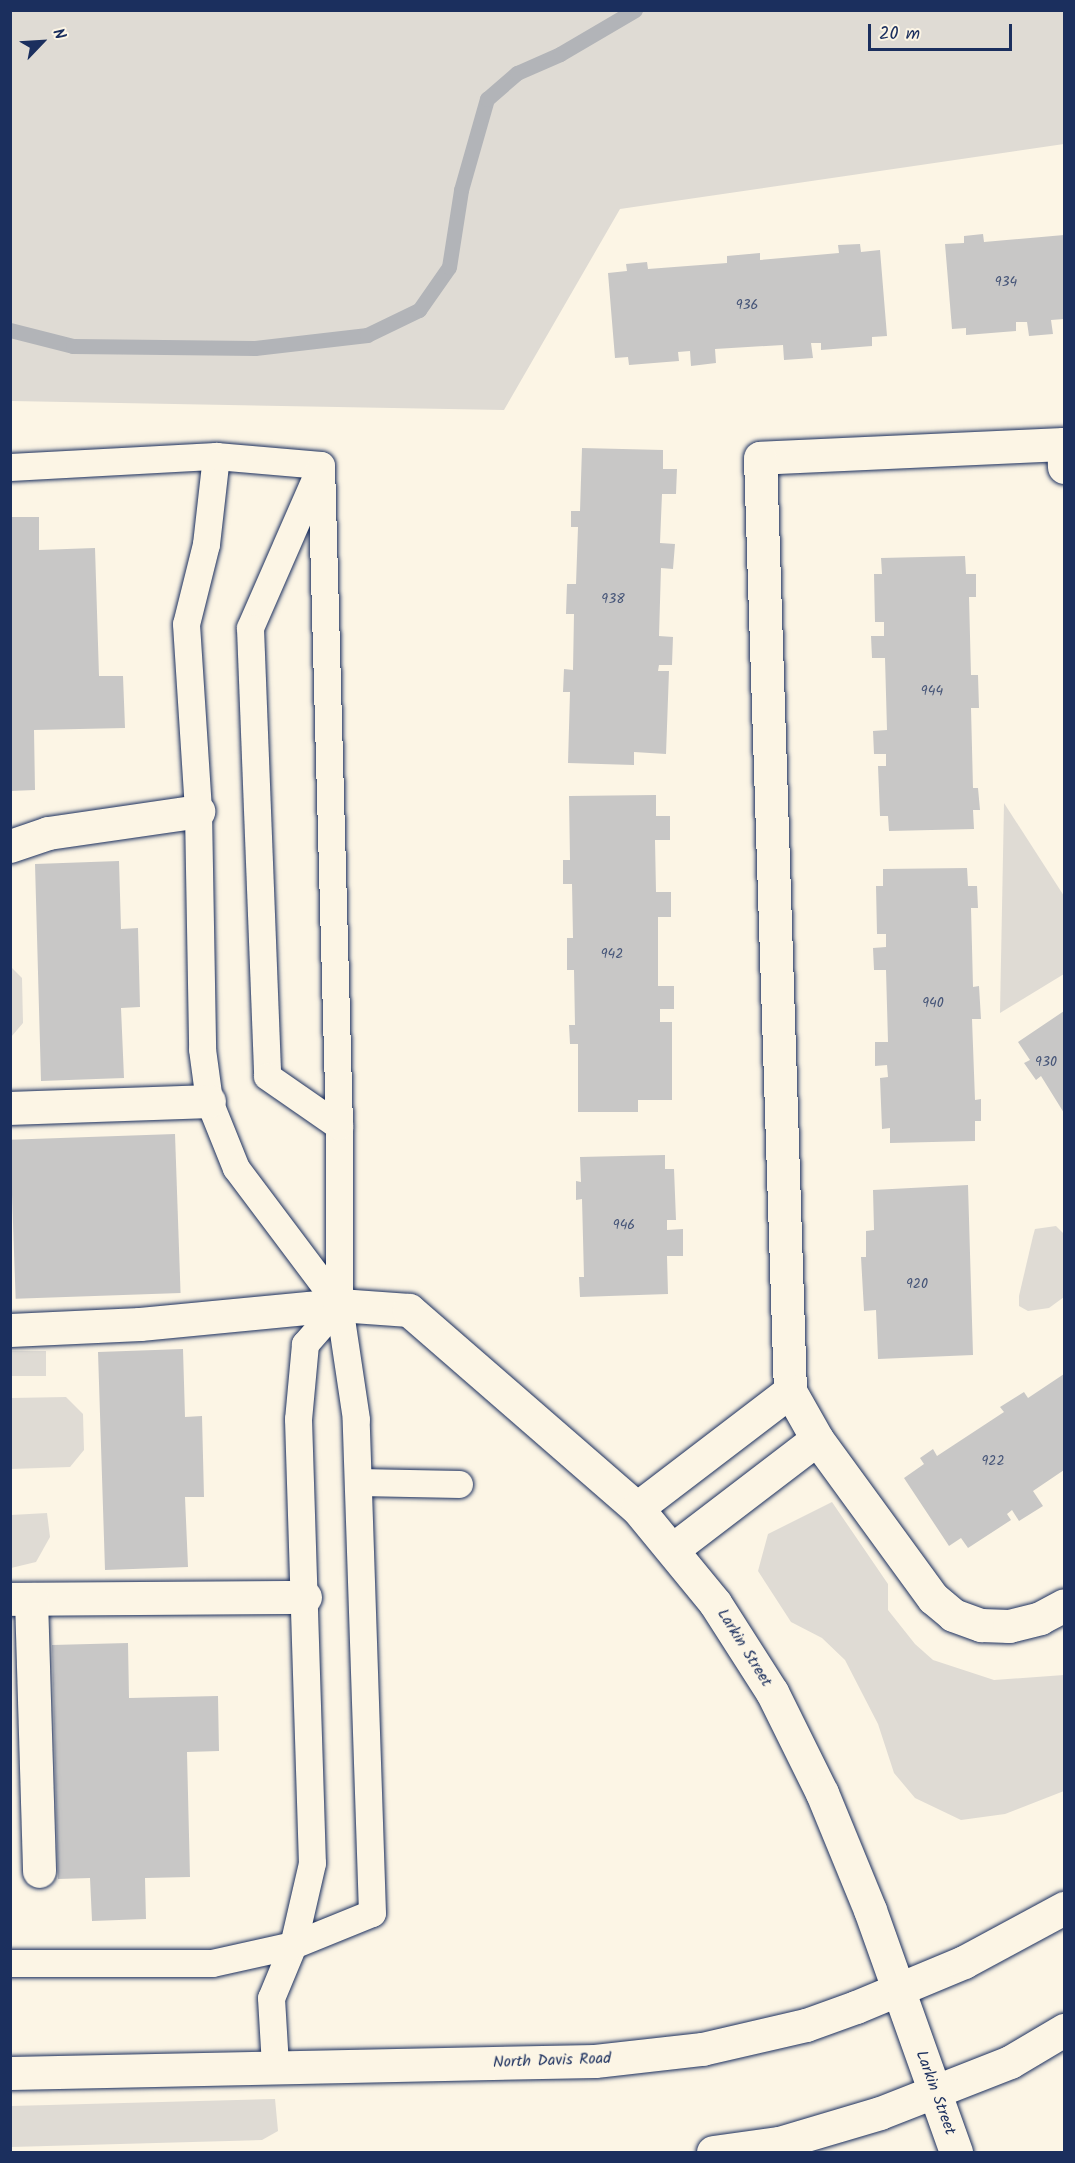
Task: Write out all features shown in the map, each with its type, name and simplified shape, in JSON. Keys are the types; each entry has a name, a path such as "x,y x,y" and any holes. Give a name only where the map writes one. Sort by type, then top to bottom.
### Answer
{"main road":[{"path":"1065,467 1064,444 760,458 790,1391 817,1438 933,1598 953,1615 981,1625 1009,1626 1040,1618 1065,1605"},
{"path":"10,846 48,833 198,811"},
{"path":"10,1108 209,1101"},
{"name":"Larkin Street","path":"10,1330 140,1324 339,1305 409,1310 637,1508 673,1549 721,1612 798,1741 848,1854 956,2152"},
{"path":"637,1508 790,1391"},
{"path":"673,1549 817,1438"},
{"path":"39,1871 21,1599 305,1597"},
{"name":"North Davis Road","path":"10,2073 275,2066 351,2068 595,2061 702,2049 806,2025 898,1990 963,1962 1065,1908"},
{"path":"713,2152 778,2143 844,2126 935,2093 1010,2062 1065,2030"}],"lane":[{"path":"10,467 216,456 321,465"},
{"path":"216,456 206,544 186,624 198,811 202,1049 209,1101 236,1168 339,1305"},
{"path":"10,1963 212,1963 293,1945 372,1913 356,1419 339,1305 339,1126 321,465"},
{"path":"321,465 250,628 267,1076 339,1126"},
{"path":"275,2066 271,1998 293,1945 312,1863 298,1419 305,1344 339,1305"},
{"path":"359,1482 459,1484"}],"shaded area":[{"path":"11,10 1064,11 1064,144 620,209 504,410 11,401"},
{"path":"1004,803 1064,896 1064,974 1000,1013"},
{"path":"11,967 22,978 23,1023 11,1037"},
{"path":"1056,1226 1064,1234 1064,1297 1049,1308 1028,1311 1019,1306 1019,1296 1035,1229"},
{"path":"11,1351 46,1351 46,1376 11,1376"},
{"path":"66,1397 83,1414 84,1450 70,1467 11,1469 11,1398"},
{"path":"832,1502 888,1584 888,1610 915,1644 933,1660 994,1680 1064,1675 1064,1791 1005,1814 961,1820 915,1798 894,1773 878,1724 845,1660 822,1638 791,1622 758,1571 768,1534"},
{"path":"47,1513 50,1537 36,1562 11,1568 11,1515"},
{"path":"275,2099 278,2131 262,2140 11,2147 11,2106"}],"building":[{"path":"983,234 984,242 1064,235 1064,319 1051,320 1053,334 1029,336 1027,322 1016,322 1016,331 966,335 966,328 952,329 945,244 964,243 964,236"},
{"path":"860,244 861,252 880,250 887,336 872,337 872,346 821,350 821,343 811,343 813,358 784,360 783,345 715,349 716,363 691,366 690,351 678,352 679,361 629,365 628,357 615,358 608,273 627,271 626,264 647,262 648,269 727,263 727,256 760,253 760,260 839,253 838,245"},
{"path":"582,448 663,450 663,469 677,469 676,494 662,494 660,543 675,544 673,569 661,568 659,636 673,637 672,665 659,665 658,671 669,671 666,754 634,752 634,765 568,763 570,692 563,692 564,669 573,670 574,614 566,614 567,584 576,584 578,527 571,527 571,511 580,511"},
{"path":"10,517 39,517 39,550 95,548 99,676 123,676 125,728 34,730 35,790 10,791"},
{"path":"965,556 966,574 976,574 976,597 969,597 971,675 978,675 979,708 971,708 973,788 978,788 980,810 973,810 974,829 889,831 888,816 880,816 878,766 886,766 886,754 874,754 873,731 887,730 885,658 872,658 871,636 884,636 884,622 875,622 874,574 882,574 881,558"},
{"path":"656,795 656,816 670,816 670,840 655,840 656,892 671,892 671,917 658,917 658,986 674,986 674,1009 660,1009 660,1022 672,1022 672,1100 638,1100 638,1112 578,1112 578,1044 570,1044 569,1025 575,1025 574,970 567,970 567,938 573,938 572,884 563,884 563,860 570,860 569,796"},
{"path":"119,861 121,929 138,928 140,1007 121,1008 124,1078 41,1081 35,864"},
{"path":"967,868 968,886 977,886 978,908 971,908 973,987 979,986 981,1019 972,1019 975,1100 981,1099 981,1121 975,1121 975,1141 890,1143 890,1128 882,1129 880,1078 888,1077 887,1065 875,1066 875,1042 888,1042 886,970 874,970 873,948 886,947 886,934 877,934 876,886 883,886 883,869"},
{"path":"1064,1011 1064,1113 1041,1076 1036,1080 1024,1063 1030,1060 1018,1042"},
{"path":"175,1134 181,1293 16,1299 10,1140"},
{"path":"665,1155 665,1169 674,1169 676,1220 667,1220 667,1230 683,1229 683,1256 667,1256 668,1294 580,1297 579,1277 584,1277 582,1199 576,1200 576,1181 581,1182 580,1157"},
{"path":"968,1185 973,1355 878,1359 876,1310 864,1311 861,1257 866,1257 866,1231 874,1230 873,1190"},
{"path":"183,1349 185,1417 202,1416 204,1497 185,1497 188,1567 105,1570 98,1352"},
{"path":"1064,1374 1064,1470 1033,1491 1043,1506 1019,1521 1012,1510 1007,1514 1011,1520 968,1548 961,1538 949,1546 904,1478 924,1464 920,1458 933,1449 937,1456 1004,1412 1000,1407 1024,1392 1028,1398"},
{"path":"128,1643 129,1698 218,1696 219,1751 187,1752 190,1877 145,1878 146,1919 92,1921 90,1878 58,1879 52,1645"}],"waterway":[{"path":"10,330 73,346 255,348 367,335 419,310 449,267 461,190 487,99 517,73 560,54 635,10"}]}
